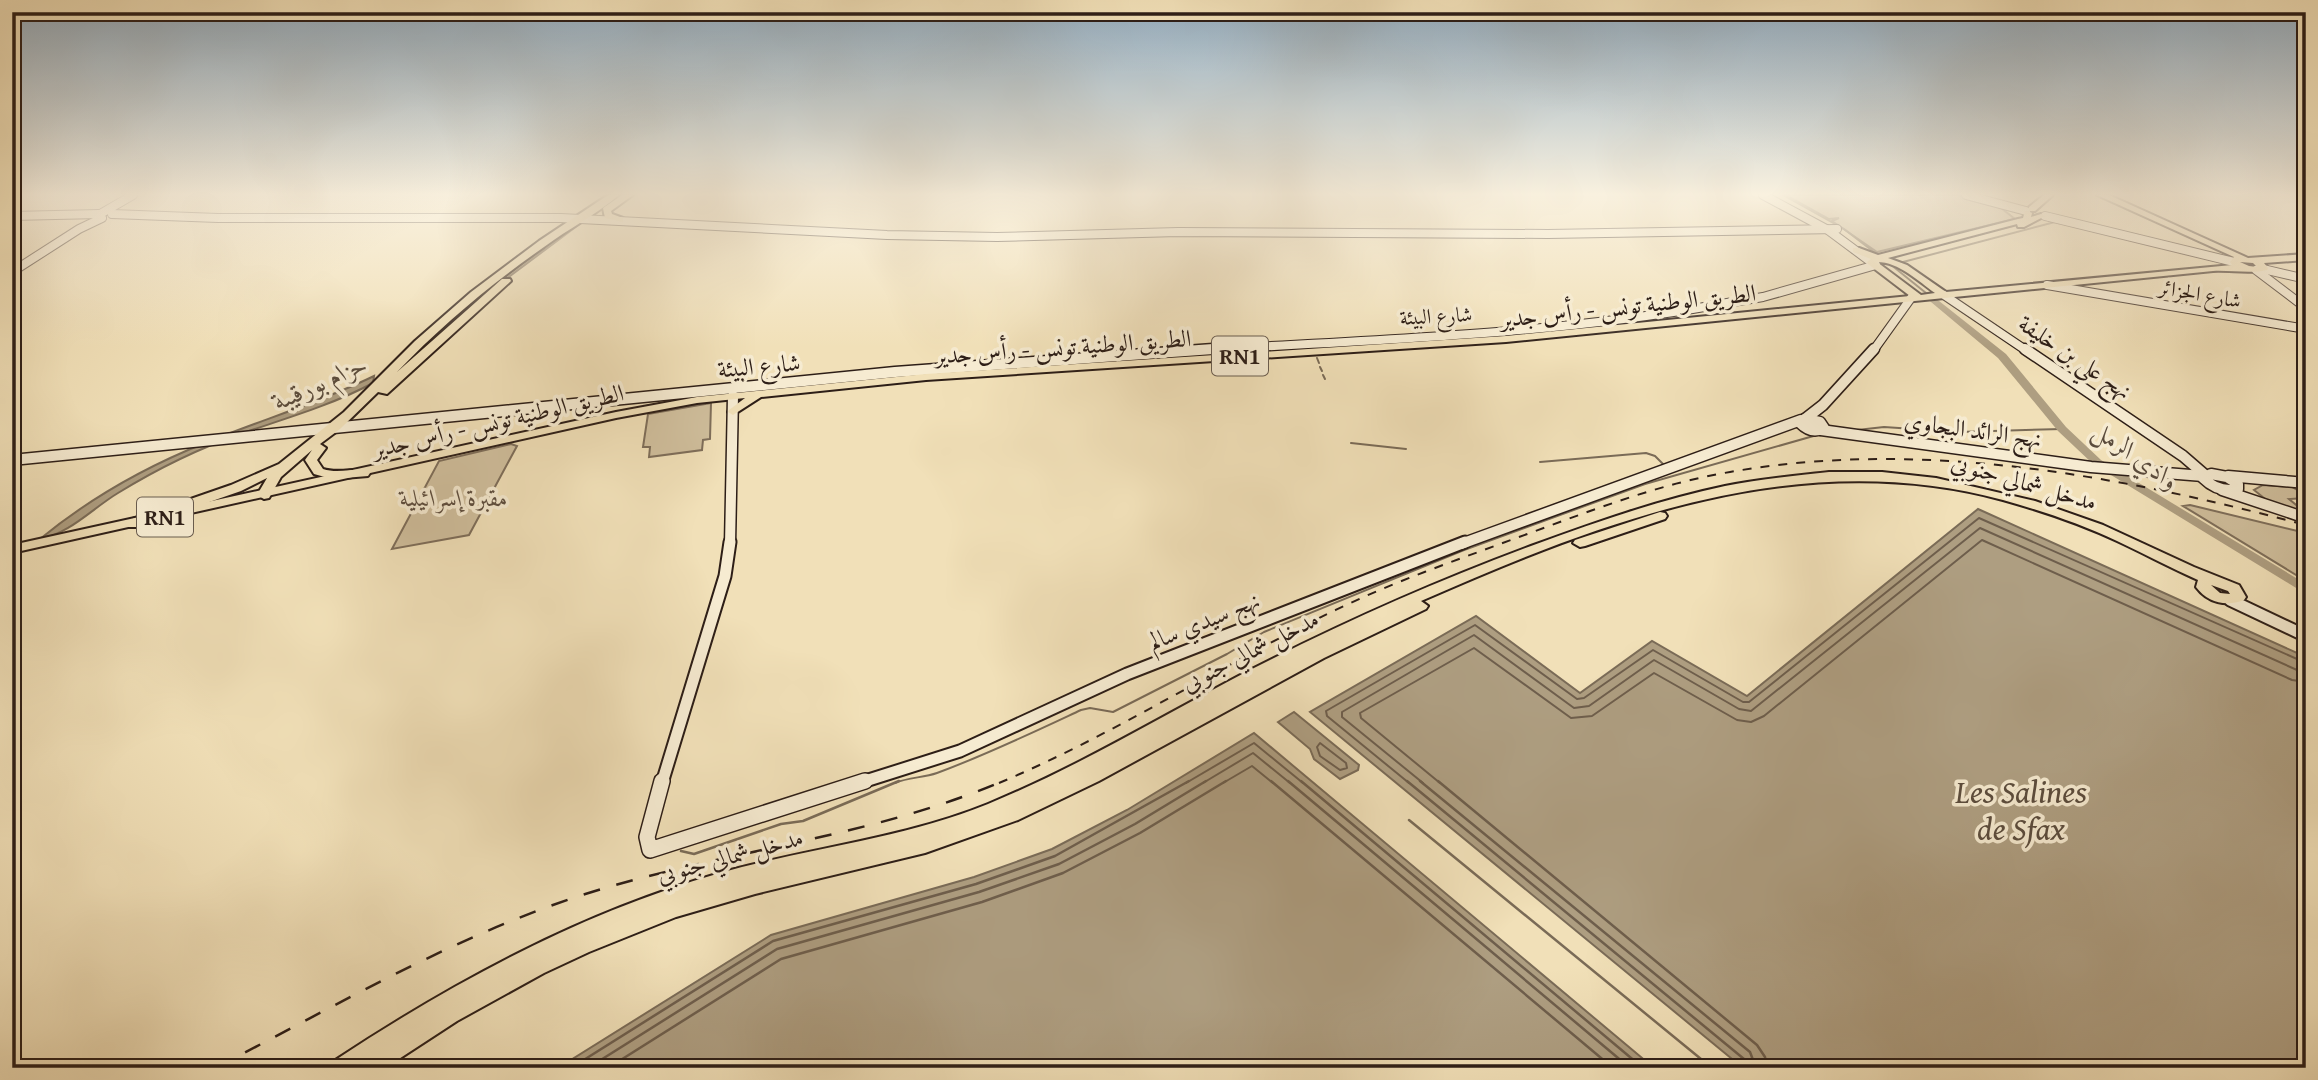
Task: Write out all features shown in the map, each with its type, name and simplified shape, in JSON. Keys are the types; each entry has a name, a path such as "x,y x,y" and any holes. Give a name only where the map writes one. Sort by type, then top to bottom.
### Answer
{"highway":[{"path":"363,473 332,475 318,472 310,460 432,331 532,245"},
{"path":"132,524 236,488 300,454 341,425 493,291 551,245"},
{"path":"270,494 320,448"},
{"path":"270,494 272,480 300,454"},
{"name":"مدخل شمالي جنوبي","path":"342,1068 453,996 522,959 610,919 726,879 925,832 986,812 1047,786 1255,674 1395,607 1542,547 1616,520 1683,500 1760,483 1820,475 1884,476 1934,482 1990,493 2059,513 2120,537 2207,583"},
{"name":"مدخل شمالي جنوبي","path":"367,1068 470,1002 592,941 722,895 931,844 1014,815 1074,787 1303,663 1403,614 1579,543 1706,502 1782,487 1836,482 1882,482 1945,490 2009,505 2076,526 2207,583"},
{"path":"2207,583 2216,597 2230,600"}],"main road":[{"path":"1879,261 1934,245"},
{"path":"1879,261 1943,245"},
{"path":"2201,245 2237,262"},
{"path":"2203,245 2237,262"},
{"path":"1856,250 1879,261 1904,267 1944,295"},
{"path":"1902,256 1899,259 1904,267"},
{"name":"RN1","path":"2237,262 2260,266 2306,258"},
{"path":"1879,261 1910,296"},
{"name":"الطريق الوطنية تونس - رأس جدير","path":"12,549 270,494 616,415 733,396 1012,370 1506,339 1910,296 1944,295 2213,268 2237,262"},
{"path":"733,412 761,393"}],"street":[{"path":"12,272 54,245"},
{"path":"1850,245 1856,250"},
{"path":"1857,245 1879,261"},
{"path":"2170,245 2237,262"},
{"name":"شارع البيئة","path":"12,460 341,425 1025,361 1540,328 1716,306 1763,296 1879,261"},
{"path":"2260,266 2306,278"},
{"path":"2260,266 2306,308"},
{"name":"شارع الجزائر","path":"2046,285 2306,329"},
{"name":"نهج علي بن خليفة","path":"1944,295 2183,456 2221,475"},
{"name":"نهج سيدي سالم","path":"733,412 730,546 725,576 651,818 647,837 650,850 960,751 1127,674 1223,635 1666,468 1803,420 1824,405 1871,354 1910,296"},
{"path":"733,396 733,412"},
{"path":"1809,430 1801,425 1803,420 1821,425 1819,413 1824,405"},
{"name":"نهج سيدي سالم","path":"1775,430 1809,430 1821,425"},
{"name":"نهج الرائد البجاوي","path":"1821,425 1866,437 2120,471 2221,475"},
{"name":"نهج علي بن خليفة","path":"2183,456 2204,476 2205,481 2220,489"},
{"name":"نهج الرائد البجاوي","path":"2158,474 2220,489"},
{"path":"2221,475 2306,483"},
{"path":"2221,475 2287,513"},
{"path":"2220,489 2236,490 2266,481"},
{"path":"2220,489 2306,518"},
{"path":"2230,600 2306,636"}],"green space":[{"path":"1867,245 1905,245 1877,252"},
{"path":"711,403 710,439 703,440 702,450 649,457 650,447 643,447 648,414"},
{"name":"مقبرة إسرائيلية","path":"511,444 517,446 469,535 392,549 439,461"},
{"path":"2263,485 2292,487 2306,495 2306,498 2289,499 2306,513 2269,502 2254,490"},
{"path":"2190,505 2306,533 2306,581 2183,506"}],"water":[{"path":"544,245 551,245 498,285 406,364 406,359 466,304"},
{"path":"374,376 373,383 342,398 227,439 179,460 118,493 61,532 40,539 98,497 161,462"},
{"name":"Les Salines de Sfax","path":"1978,509 2306,657 2306,1068 1743,1068 1310,712 1476,616 1580,693 1652,641 1747,696"},
{"path":"1294,712 1359,765 1358,770 1340,779 1314,759 1310,749 1278,722"},
{"path":"1254,733 1654,1068 558,1068 771,935 974,877 1052,849 1127,810"}],"waterway":[{"name":"وادي الرمل","path":"1865,245 1874,252"},
{"path":"1903,262 1966,245"},
{"name":"وادي الرمل","path":"1890,264 1926,293"},
{"name":"وادي الرمل","path":"1934,300 2002,356 2062,429 2097,462 2306,590"},
{"path":"1317,358 1319,363"},
{"path":"1320,367 1322,371"},
{"path":"1323,375 1325,379"},
{"path":"1857,430 1884,427 1959,432 2062,429"},
{"path":"895,783 932,775 955,766 1081,710 1090,708 1113,712 1227,654 1264,632 1464,550 1645,484 1817,435"},
{"path":"1351,443 1406,449"},
{"path":"1540,462 1646,453 1655,456 1664,465"},
{"path":"681,851 694,854 781,824 803,821 899,781"},
{"path":"1409,820 1712,1068"}],"railway":[{"path":"999,783 1087,742 1300,627 1365,596 1597,509 1649,491 1703,477 1803,463 1875,459 1948,461 2021,467 2093,478 2165,491 2306,525"},
{"path":"215,1068 394,975 531,913 579,896 685,867 899,817 1003,781"}],"water label":[{"name":"حزام بورقيبة","path":"320,382"}]}
